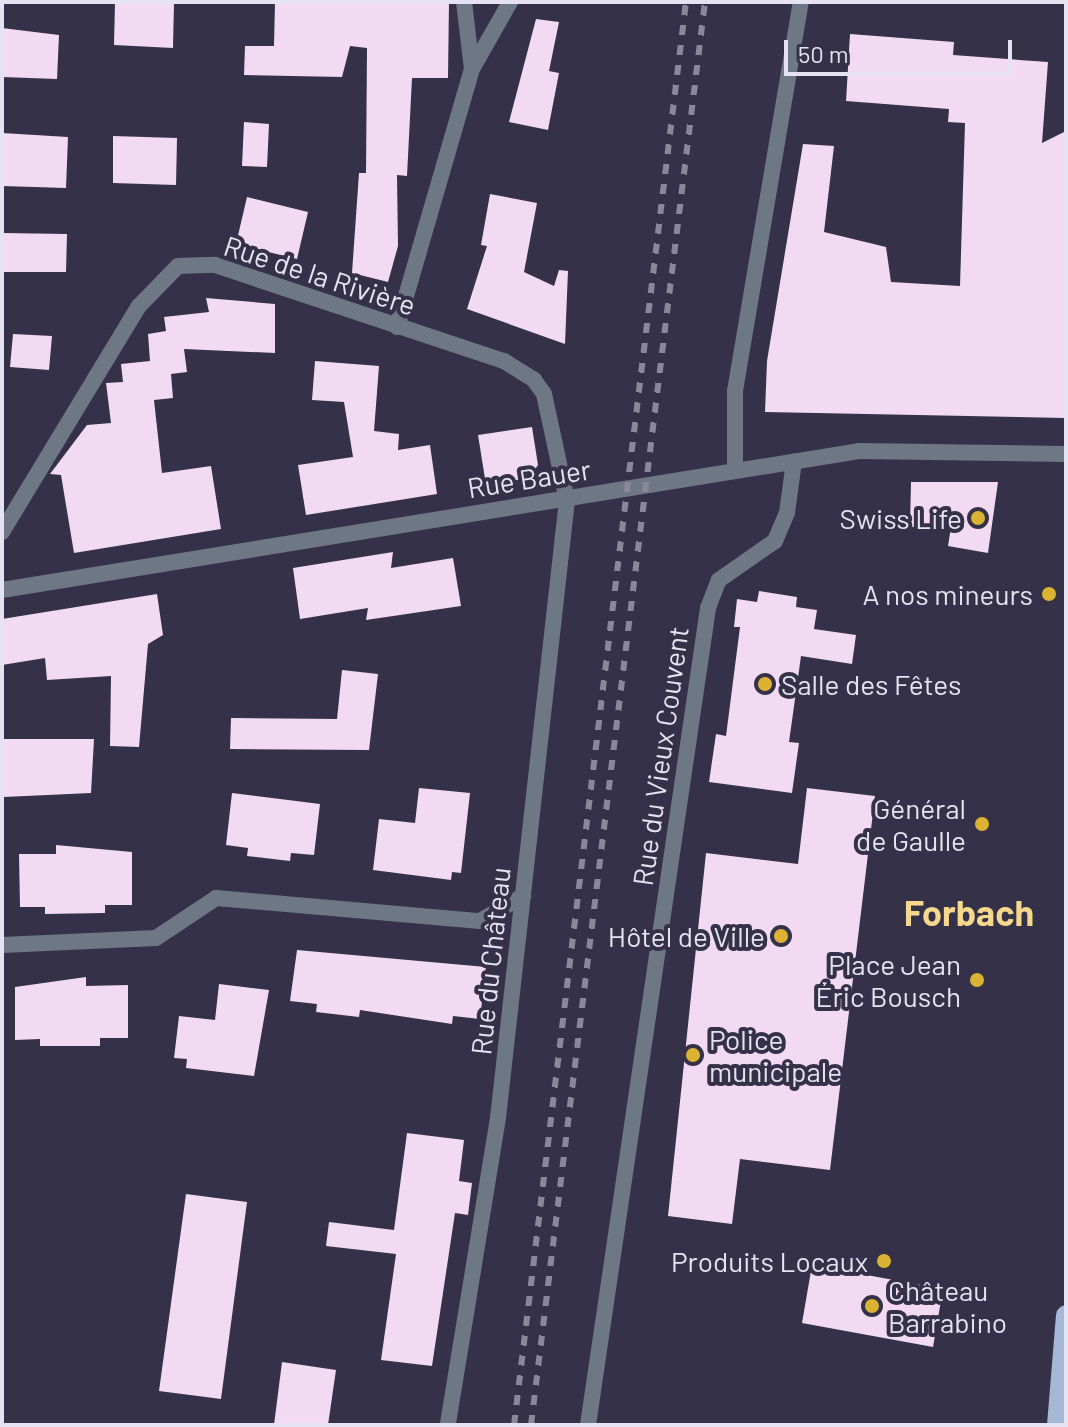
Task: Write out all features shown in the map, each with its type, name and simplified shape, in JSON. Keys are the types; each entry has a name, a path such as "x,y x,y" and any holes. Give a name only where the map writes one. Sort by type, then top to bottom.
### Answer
{"main road":[{"path":"1057,1425 1066,1315"}],"street":[{"path":"464,2 472,69"},
{"path":"397,327 472,69 510,2"},
{"path":"735,467 739,363 801,2"},
{"name":"Rue de la Rivière","path":"2,532 139,306 178,266 215,265 504,361 534,380 551,413 567,500"},
{"name":"Rue Bauer","path":"2,590 188,555 567,500 735,467 859,451 1066,454"},
{"name":"Rue du Vieux Couvent","path":"588,1425 708,608 719,580 775,541 787,513 794,461"},
{"name":"Rue du Château","path":"448,1425 498,1118 567,500"},
{"path":"2,945 156,938 216,898 480,921 523,896"}],"building":[{"path":"115,2 174,2 173,48 114,45"},
{"path":"275,2 449,2 448,78 412,78 407,176 397,175 398,246 388,282 352,273 359,173 366,173 367,48 350,46 342,77 244,75 245,46 274,46"},
{"path":"536,19 559,22 549,71 559,73 548,130 509,122"},
{"path":"2,28 59,35 57,79 2,77"},
{"path":"850,34 954,42 953,55 1048,62 1042,143 1066,131 1066,418 765,412 767,361 803,144 834,146 824,232 886,247 891,282 960,286 965,123 948,122 949,109 846,101"},
{"path":"244,122 269,124 267,167 242,166"},
{"path":"2,133 68,137 66,188 2,186"},
{"path":"113,136 177,138 176,185 113,183"},
{"path":"490,194 537,203 524,272 554,286 559,270 568,271 565,344 467,309 487,246 481,245"},
{"path":"247,197 308,212 297,259 236,244"},
{"path":"2,233 67,234 66,272 2,272"},
{"path":"206,298 275,304 275,353 184,349 187,372 171,374 173,398 154,400 162,473 211,466 221,529 74,553 61,475 50,474 87,425 111,423 106,383 123,382 121,364 150,361 148,334 166,331 164,317 209,312"},
{"path":"13,334 52,336 49,370 10,367"},
{"path":"315,361 379,366 374,431 399,434 398,450 430,445 437,494 306,515 298,465 353,457 344,402 312,400"},
{"path":"532,427 538,465 529,478 486,485 478,435"},
{"path":"911,482 998,482 988,553 948,546 951,527 910,527"},
{"path":"393,552 391,568 453,558 461,606 366,620 368,608 300,619 293,568"},
{"name":"Salle des Fêtes","path":"759,591 797,597 796,607 817,610 814,629 856,635 852,664 801,656 789,742 799,743 792,793 709,782 716,734 726,736 740,627 734,627 737,599 757,602"},
{"path":"157,594 163,635 148,644 139,747 110,746 111,676 47,680 45,658 2,665 2,619"},
{"path":"342,670 378,674 369,750 230,749 231,718 337,719"},
{"path":"2,739 94,739 91,793 4,797"},
{"path":"419,788 470,793 461,873 452,872 451,880 373,870 379,819 415,823"},
{"path":"807,788 875,796 830,1170 740,1159 732,1224 668,1216 706,853 798,864"},
{"path":"232,793 320,804 314,855 291,853 290,861 247,856 248,848 226,845"},
{"path":"56,845 132,852 132,905 105,905 105,913 45,914 45,907 20,907 19,854 56,854"},
{"path":"297,950 486,967 480,1019 453,1016 452,1024 360,1010 359,1017 316,1012 317,1004 290,1001"},
{"path":"86,977 86,986 128,985 128,1038 100,1038 100,1046 40,1046 40,1039 15,1040 15,987"},
{"path":"219,984 269,990 254,1076 186,1068 187,1059 174,1058 179,1016 215,1020"},
{"path":"407,1133 464,1140 459,1181 472,1183 468,1215 455,1213 432,1366 381,1360 396,1254 326,1246 329,1222 394,1230"},
{"path":"186,1194 247,1202 221,1399 159,1391"},
{"name":"Château Barrabino","path":"812,1265 943,1289 933,1347 802,1323"},
{"path":"282,1362 336,1370 328,1425 274,1425"}],"railway":[{"path":"514,1425 686,2"},
{"path":"531,1425 705,2"}],"place":[{"name":"Swiss Life","path":"978,518"},
{"name":"A nos mineurs","path":"1049,594"},
{"name":"Salle des Fêtes","path":"765,684"},
{"name":"Général de Gaulle","path":"982,824"},
{"name":"Hôtel de Ville","path":"781,936"},
{"name":"Place Jean Éric Bousch","path":"977,980"},
{"name":"Police municipale","path":"693,1055"},
{"name":"Produits Locaux","path":"884,1261"},
{"name":"Château Barrabino","path":"872,1306"}],"district":[{"name":"Forbach","path":"969,912"}]}
